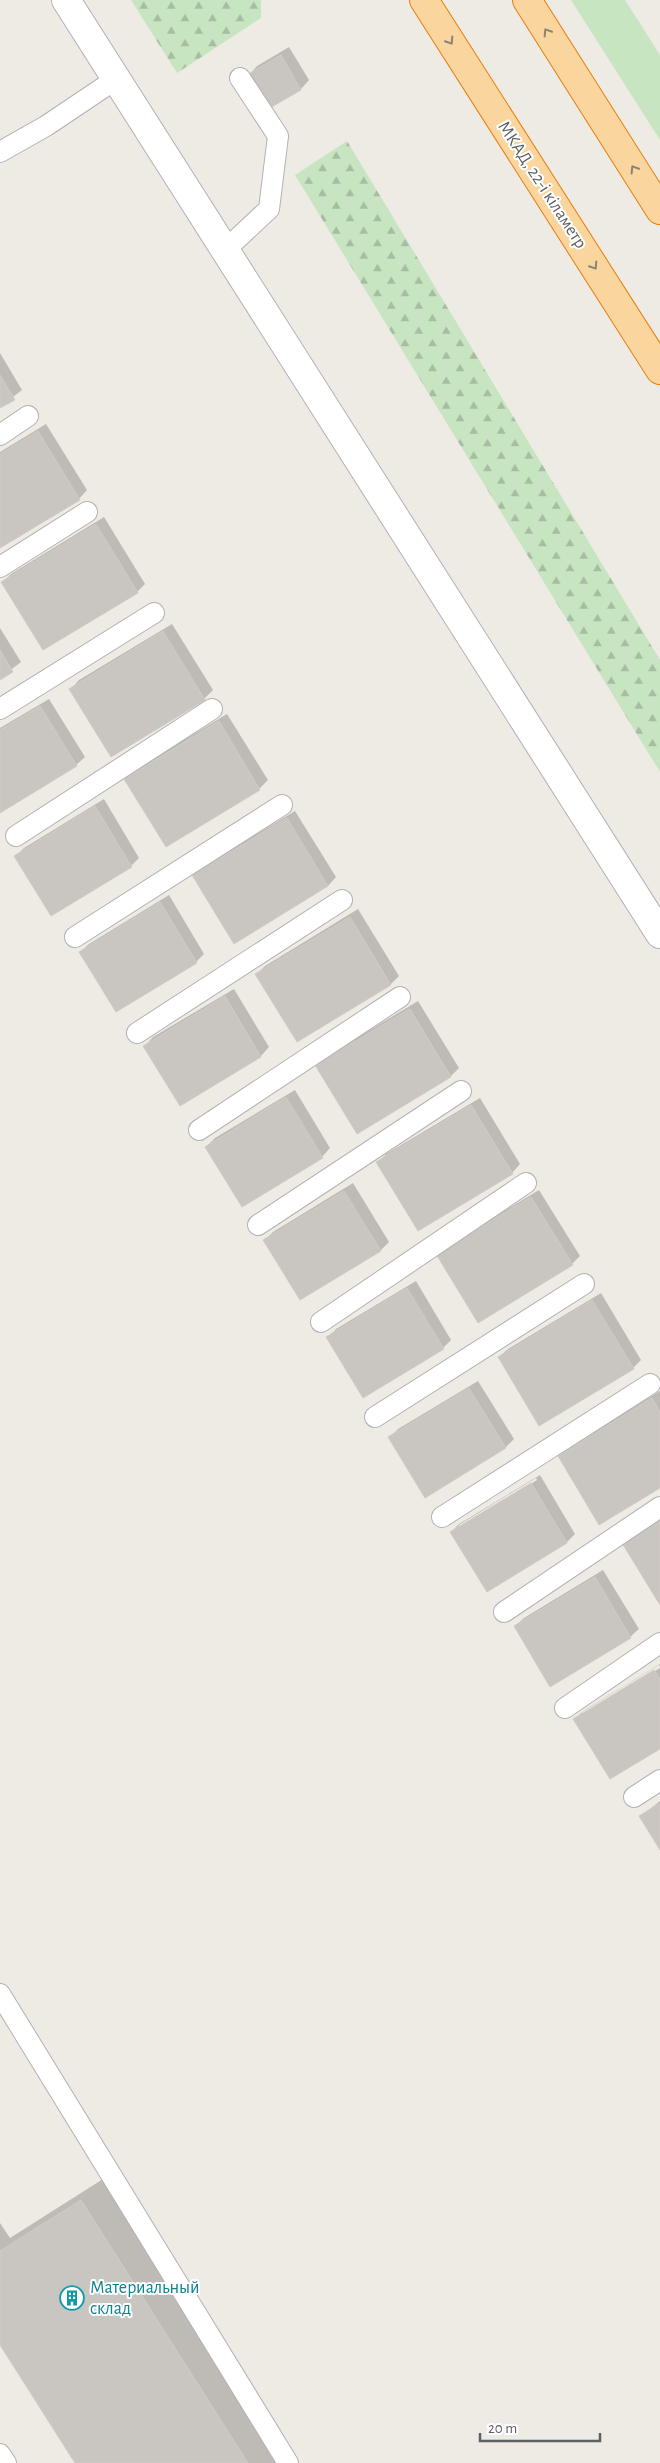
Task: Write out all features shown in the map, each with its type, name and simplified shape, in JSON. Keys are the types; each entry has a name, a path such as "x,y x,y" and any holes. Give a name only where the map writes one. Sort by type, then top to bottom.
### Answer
{"highway":[{"name":"МКАД, 22-і кіламетр","path":"424,0 660,370"},
{"path":"527,0 660,210"}],"street":[{"path":"66,0 660,934"}],"lane":[{"path":"224,251 269,209 278,136 240,78"},
{"path":"0,152 46,126 116,79"},
{"path":"0,435 28,416"},
{"path":"0,567 87,512"},
{"path":"0,709 154,613"},
{"path":"16,836 212,709"},
{"path":"76,936 282,805"},
{"path":"137,1033 342,900"},
{"path":"199,1130 400,998"},
{"path":"258,1225 461,1091"},
{"path":"321,1322 526,1183"},
{"path":"375,1417 584,1284"},
{"path":"442,1517 650,1384"},
{"path":"504,1612 660,1507"},
{"path":"565,1708 660,1643"},
{"path":"634,1797 660,1780"},
{"path":"0,1994 288,2463"},
{"path":"0,2454 6,2463"}],"green space":[{"path":"131,0 261,0 261,18 177,73"},
{"path":"571,0 625,0 660,55 660,140"},
{"path":"347,141 660,660 660,772 295,175"}],"building":[{"path":"281,55 301,90 268,109 247,75"},
{"path":"0,375 15,400 0,408"},
{"path":"38,431 80,500 0,548 0,454"},
{"path":"96,524 138,593 43,650 1,582"},
{"path":"163,631 205,700 111,757 69,689"},
{"path":"0,650 13,672 0,680"},
{"path":"40,706 77,766 0,813 0,730"},
{"path":"219,721 260,790 166,847 124,779"},
{"path":"95,806 132,867 51,916 14,856"},
{"path":"287,818 328,886 234,944 192,875"},
{"path":"160,902 197,963 116,1012 79,952"},
{"path":"350,917 391,985 297,1042 255,974"},
{"path":"225,996 261,1057 180,1106 143,1046"},
{"path":"410,1009 451,1077 357,1134 315,1065"},
{"path":"286,1097 323,1158 242,1207 205,1147"},
{"path":"471,1105 513,1174 418,1231 376,1162"},
{"path":"344,1191 381,1251 300,1300 263,1240"},
{"path":"531,1197 573,1265 478,1323 436,1254"},
{"path":"407,1288 444,1349 363,1398 326,1337"},
{"path":"592,1300 634,1369 539,1426 498,1357"},
{"path":"469,1388 506,1448 425,1498 388,1437"},
{"path":"652,1398 660,1412 660,1488 599,1525 558,1456"},
{"path":"531,1483 567,1543 487,1592 450,1532"},
{"path":"660,1520 660,1605 622,1543"},
{"path":"595,1577 631,1638 550,1687 514,1626"},
{"path":"654,1670 660,1679 660,1749 610,1779 573,1719"},
{"path":"660,1803 660,1850 639,1816"},
{"name":"Материальный склад","path":"81,2200 248,2463 75,2463 0,2345 0,2251"}],"place":[{"name":"Материальный склад","path":"72,2298"}]}
